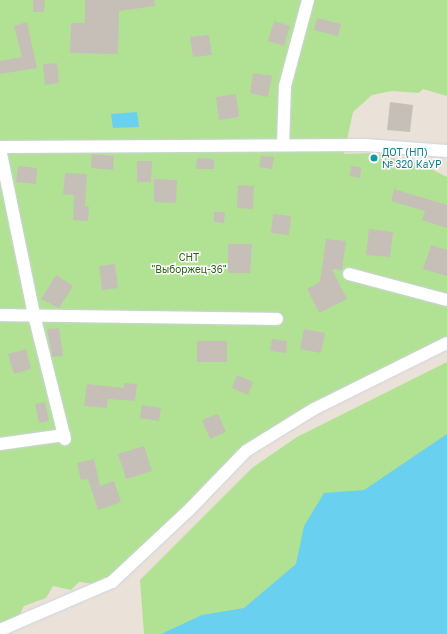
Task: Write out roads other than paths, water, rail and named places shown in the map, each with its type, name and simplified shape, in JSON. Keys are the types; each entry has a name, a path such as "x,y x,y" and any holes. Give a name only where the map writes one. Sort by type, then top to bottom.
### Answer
{"street":[{"path":"283,145 285,86 308,0"},
{"path":"0,444 64,437 34,315 0,148 283,145 338,147 365,145 447,151"},
{"path":"349,274 447,300"},
{"path":"0,315 277,319"},
{"path":"0,630 112,582 188,511 246,451 314,409 447,343"}],"water":[{"path":"137,112 139,127 113,128 111,114"},
{"path":"447,434 447,634 161,634 202,615 244,608 296,564 304,526 324,493 364,490"}],"place":[{"name":"ДОТ (НП) № 320 КаУР","path":"374,158"}],"park label":[{"name":"СНТ \"Выборжец-36\"","path":"189,262"}]}
